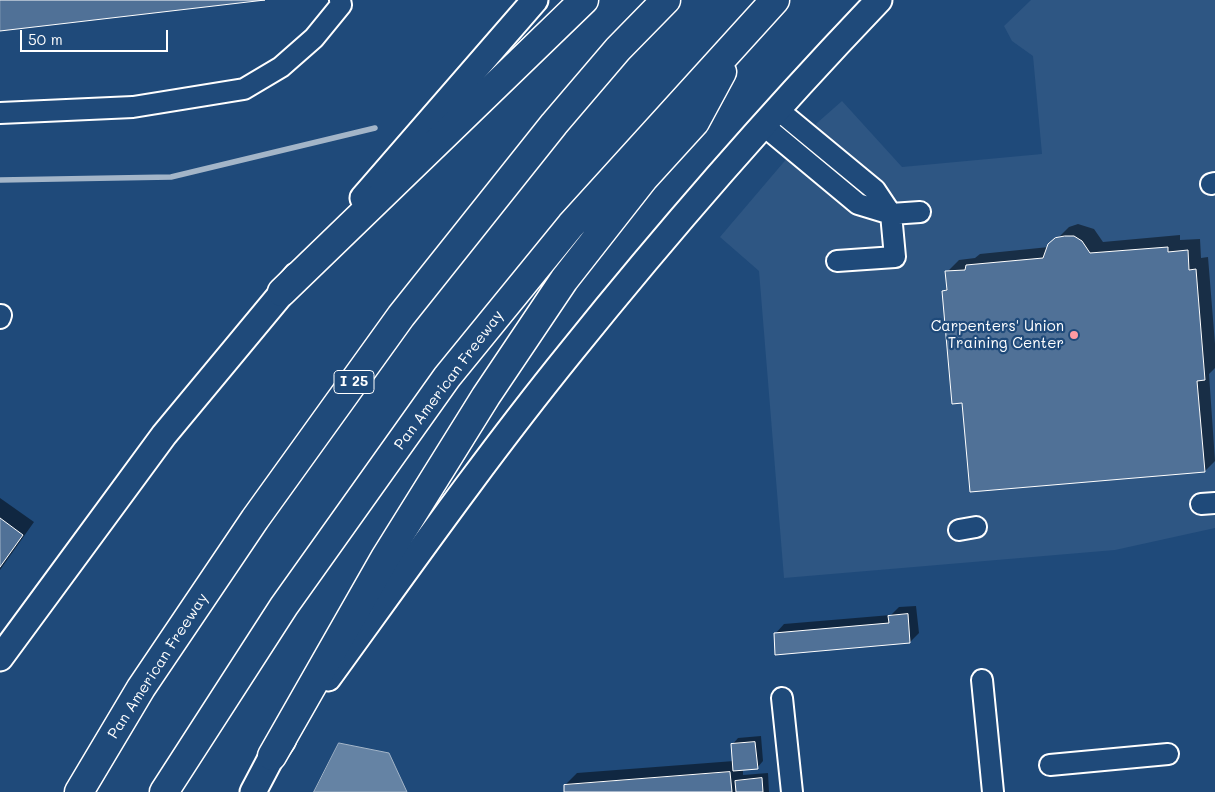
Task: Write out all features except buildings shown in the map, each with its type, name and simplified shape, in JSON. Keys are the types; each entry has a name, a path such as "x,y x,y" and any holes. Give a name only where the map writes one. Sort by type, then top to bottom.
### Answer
{"highway":[{"path":"282,292 584,0"},
{"name":"Pan American Freeway","path":"79,792 151,672 255,519 401,316 560,116 618,48 666,0"},
{"name":"Pan American Freeway","path":"164,792 284,606 447,377 571,225 775,0"},
{"path":"272,756 385,558 486,396 564,280 644,178 695,122 741,38"}],"main road":[{"path":"0,658 40,601 164,435 282,292 535,0"},
{"path":"252,792 272,756 428,539 569,354 770,117 879,0"}],"lane":[{"path":"0,113 132,108 244,88 281,67 314,38 340,5 340,0"},
{"path":"770,117 858,204 891,214 920,212"},
{"path":"836,261 895,257 891,214"},
{"path":"982,680 993,792"},
{"path":"782,698 792,792"},
{"path":"1050,765 1168,754"}],"shaded area":[{"path":"1031,0 1215,0 1215,528 1115,550 784,578 759,271 720,237 817,123 842,101 902,167 1042,154 1033,56 1012,41 1004,26"},
{"path":"339,743 389,753 407,792 314,792"}],"waterway":[{"path":"0,180 171,177 375,128"}],"place":[{"name":"Carpenters' Union Training Center","path":"1074,335"}]}
